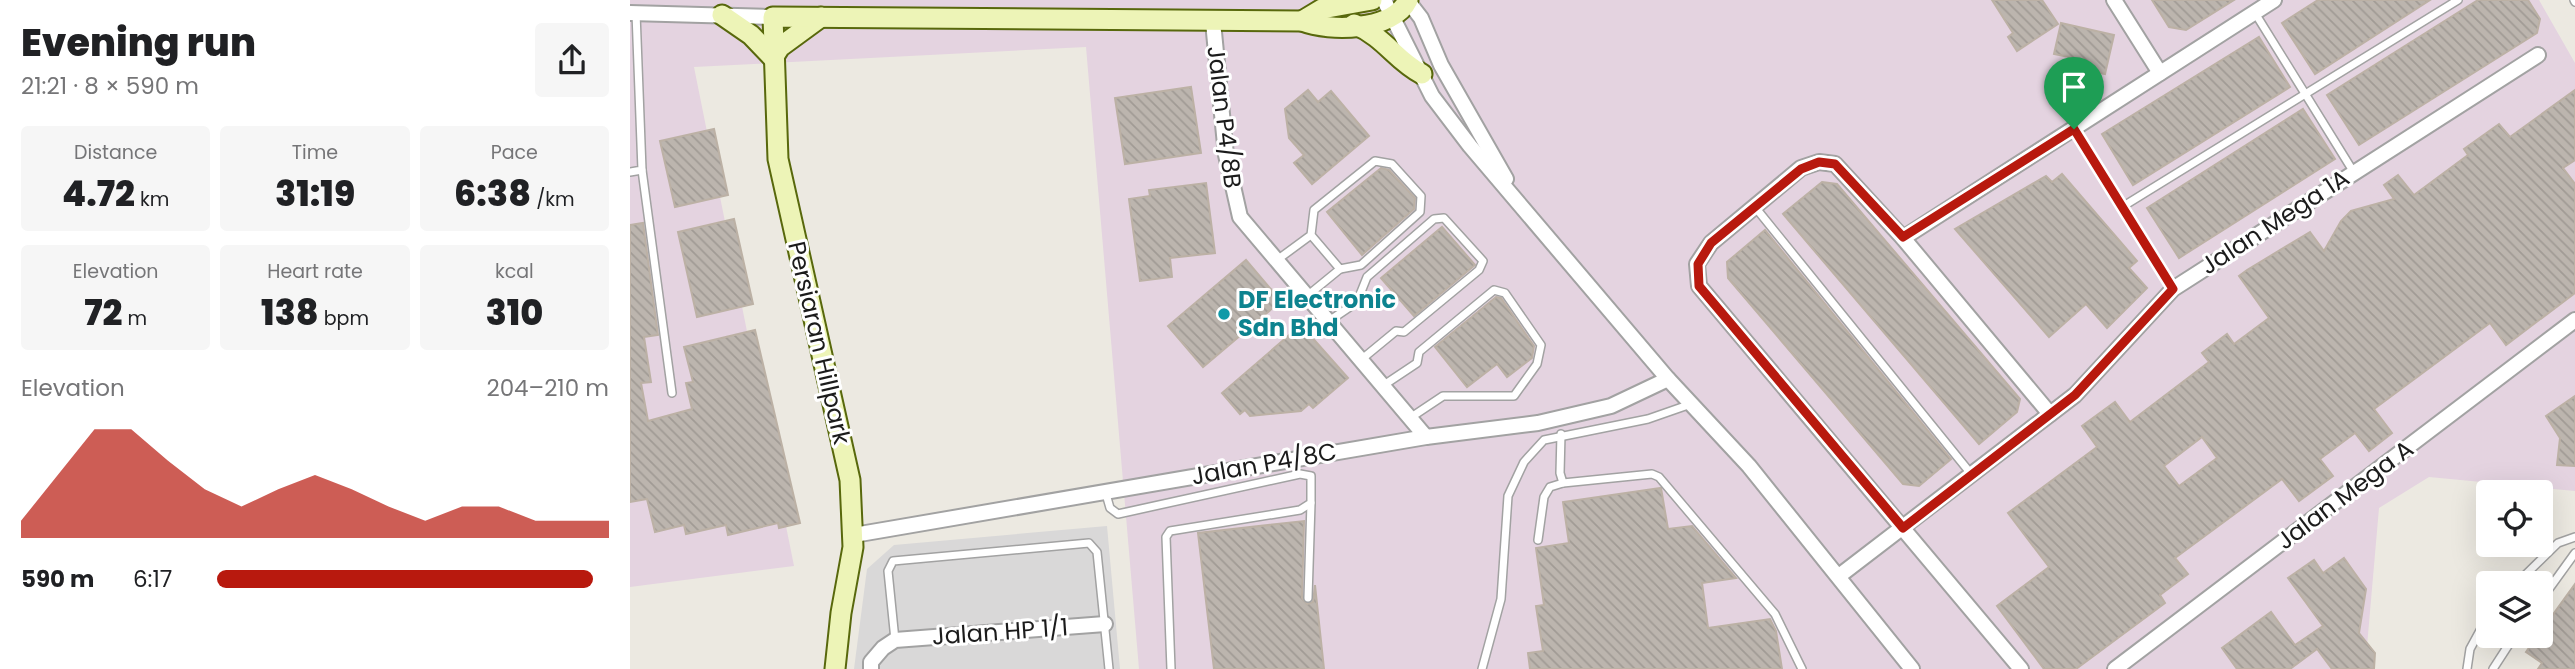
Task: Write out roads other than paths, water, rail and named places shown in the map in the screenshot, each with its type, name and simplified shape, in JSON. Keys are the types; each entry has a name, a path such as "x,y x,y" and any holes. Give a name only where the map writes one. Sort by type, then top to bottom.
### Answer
{"street":[{"path":"1301,21 1334,4 1372,0"},
{"path":"633,13 773,17 1301,21 1330,27 1354,24 1407,0 1421,18 1441,65 1519,201"},
{"path":"2114,0 2160,73"},
{"path":"1903,237 2274,0"},
{"path":"1389,8 1432,96 1470,146 1668,379 1749,466 1912,669"},
{"path":"722,15 751,35 773,58 780,47 821,17"},
{"name":"Persiaran Hillpark","path":"773,17 778,159 850,480 854,535 835,669"},
{"name":"Jalan P4/8B","path":"1213,22 1216,73 1232,194 1240,217 1426,437"},
{"path":"1354,24 1382,38 1406,64 1422,74"},
{"name":"Jalan Mega 1A","path":"1839,576 2075,395 2173,289 2353,171 2538,55"},
{"path":"2021,669 1699,286 1698,264 1711,243 1801,169 1819,162 1835,164 1903,237 2050,414"},
{"name":"Jalan Mega A","path":"2115,669 2575,320"},
{"name":"Jalan P4/8C","path":"854,535 1106,494 1426,437 1538,423 1611,406 1668,379"},
{"name":"Jalan HP 1/1","path":"895,640 1105,624"},
{"path":"871,669 871,662 883,648 895,640"}],"lane":[{"path":"2122,207 2458,0"},
{"path":"633,13 642,170 672,393"},
{"path":"2255,13 2353,171"},
{"path":"630,109 639,108"},
{"path":"2074,129 2173,289"},
{"path":"1307,296 1340,269 1361,265 1420,212 1421,196 1392,164 1375,161 1314,210 1311,235 1340,269"},
{"path":"630,172 642,170"},
{"path":"1755,207 1972,475"},
{"path":"1329,321 1357,302 1367,276 1434,219 1444,218 1483,261 1479,270 1404,332 1396,331 1362,359"},
{"path":"1276,260 1311,235"},
{"path":"1384,385 1417,363 1419,352 1494,290 1504,293 1541,345 1537,365 1514,396 1443,396 1410,418"},
{"path":"1482,669 1501,599 1508,496 1524,462 1544,440 1562,434 1648,419 1691,404"},
{"path":"1562,434 1563,483"},
{"path":"1106,494 1110,508 1118,514 1300,474 1311,476 1308,598"},
{"path":"1538,540 1544,497 1549,487 1563,483 1652,474 1660,477 1775,614 1802,669"},
{"path":"1171,669 1165,546 1170,531 1300,510 1311,503"},
{"path":"2529,571 2557,543 2575,537"},
{"path":"895,640 888,571 893,561 1075,542 1090,543 1097,552 1109,669"},
{"path":"2553,583 2575,553"},
{"path":"2467,669 2470,649 2476,638"},
{"path":"2493,669 2507,648"}],"place":[{"name":"DF Electronic Sdn Bhd","path":"1224,314"}]}
